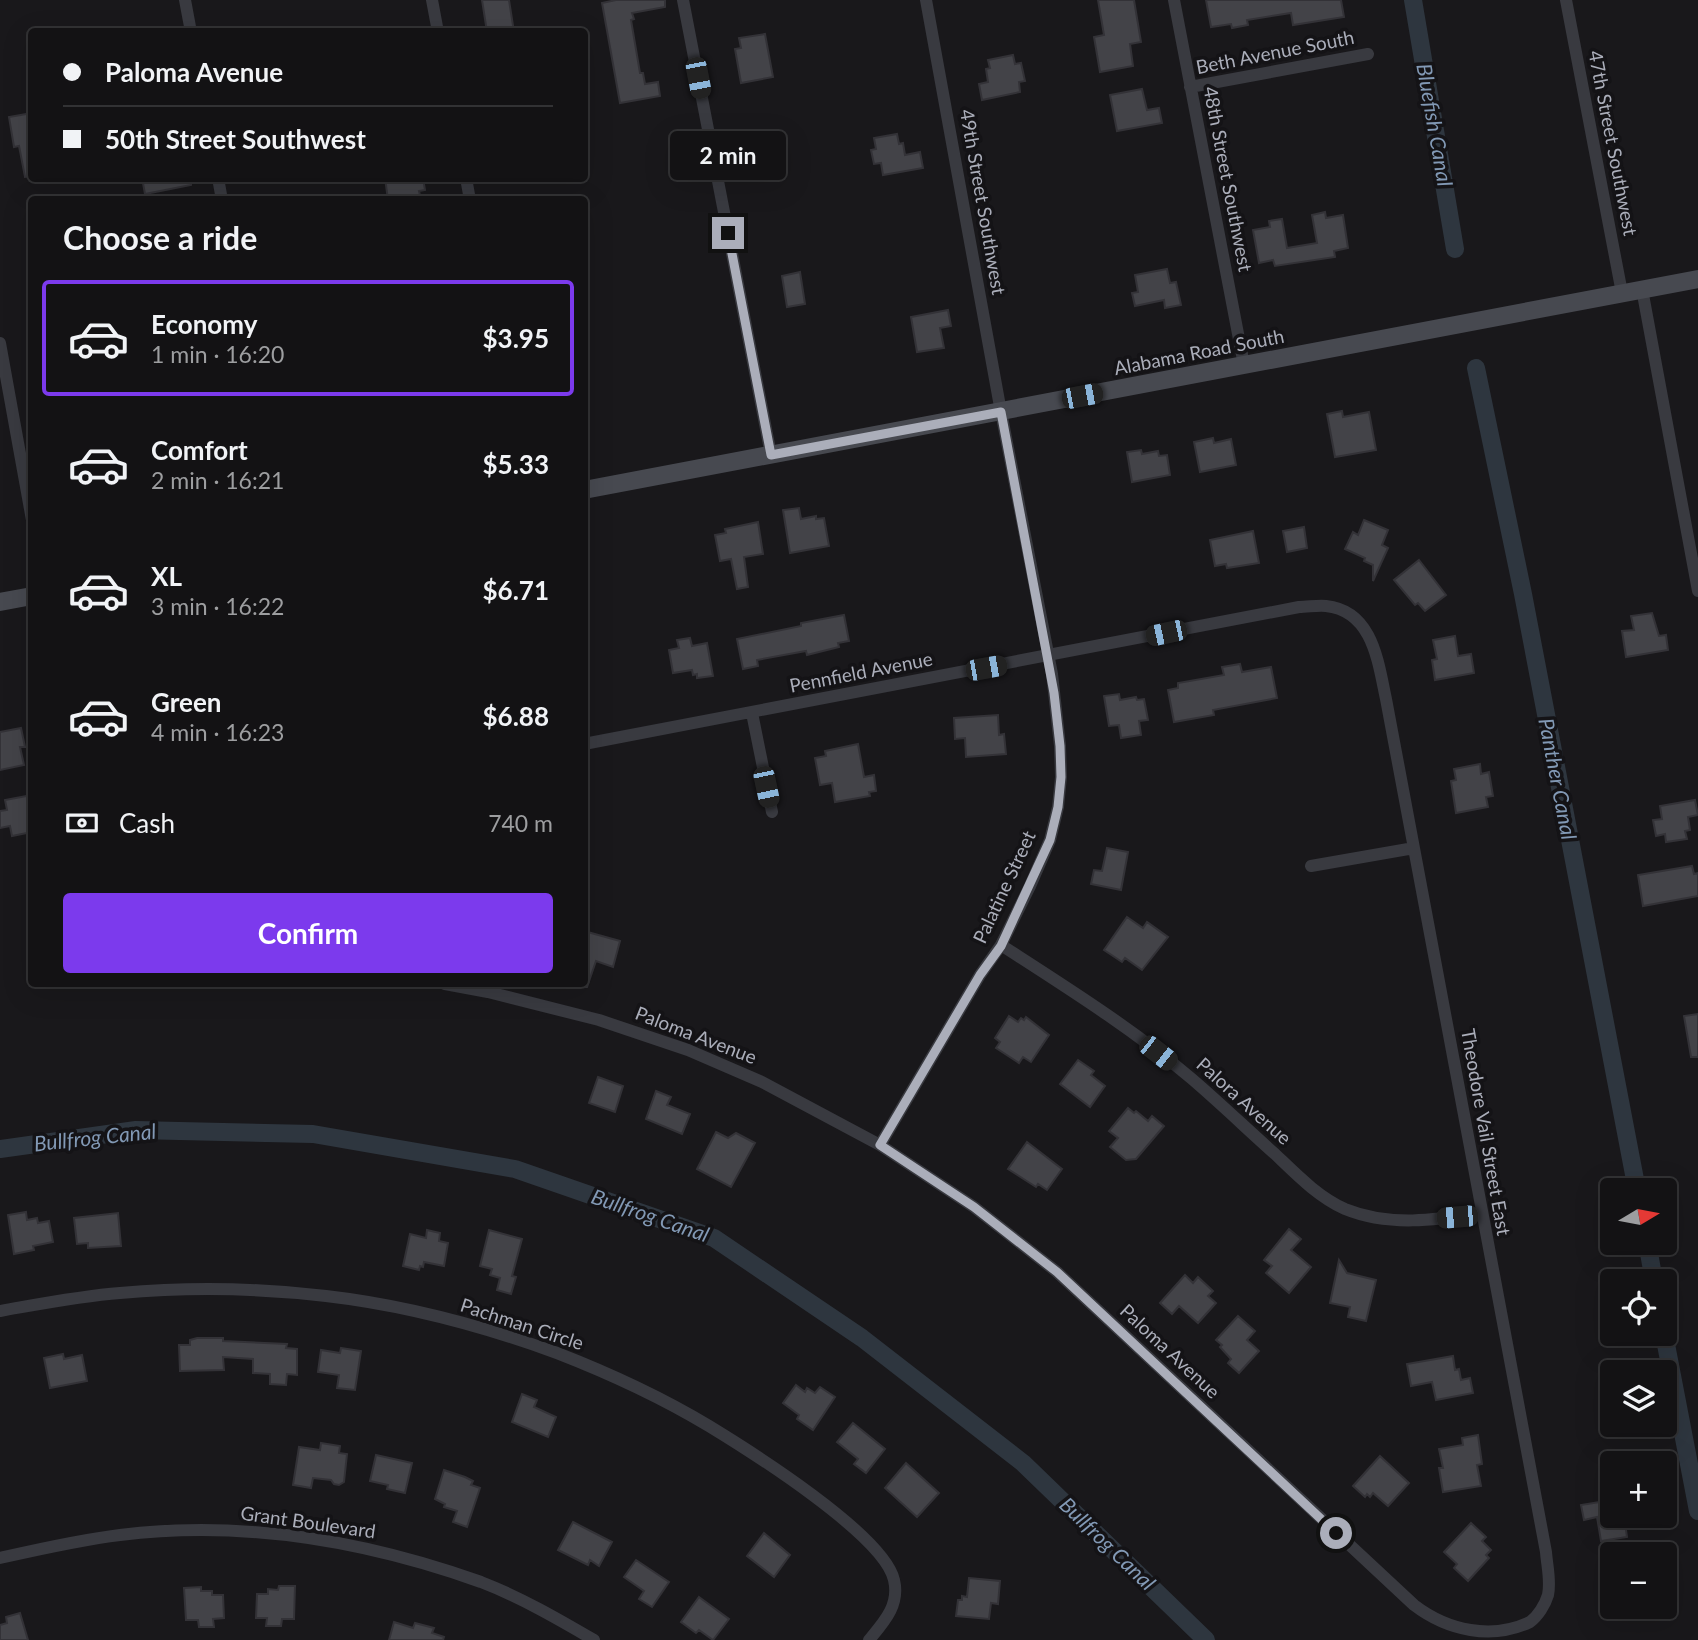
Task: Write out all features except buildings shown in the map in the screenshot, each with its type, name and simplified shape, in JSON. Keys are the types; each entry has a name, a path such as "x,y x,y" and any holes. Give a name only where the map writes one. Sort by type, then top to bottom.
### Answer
{"street":[{"path":"185,0 190,28"},
{"path":"432,0 437,28"},
{"path":"683,0 771,455"},
{"name":"49th Street Southwest","path":"926,0 1001,412"},
{"name":"48th Street Southwest","path":"1174,0 1244,365"},
{"name":"47th Street Southwest","path":"1566,0 1622,293"},
{"name":"Beth Avenue South","path":"1190,87 1368,54"},
{"name":"Alabama Road South","path":"588,490 1698,279"},
{"path":"1642,289 1693,534 1698,591"},
{"path":"0,343 28,498"},
{"name":"Palatine Street","path":"880,1145 980,975 1001,946 1050,840 1058,807 1060,746 1048,656 1001,412"},
{"path":"0,601 28,597"},
{"name":"Pennfield Avenue","path":"588,743 1299,607 1327,606 1350,614"},
{"name":"Theodore Vail Street East","path":"1350,614 1365,628 1379,664 1546,1552 1548,1596 1537,1616 1519,1633 1496,1639"},
{"path":"752,713 772,812"},
{"path":"1311,866 1413,848"},
{"name":"Palora Avenue","path":"1001,946 1098,1008 1158,1053 1327,1199 1345,1209 1386,1220 1406,1221 1481,1213"},
{"name":"Paloma Avenue","path":"462,987 599,1020 688,1050 762,1082 880,1145 974,1207 1057,1272 1414,1605 1452,1630 1476,1638 1496,1639"},
{"name":"Pachman Circle","path":"0,1311 119,1293 187,1289 276,1292 358,1301 449,1320 558,1354 621,1380 708,1425 816,1499 869,1543 886,1562 894,1580 895,1604 869,1640"},
{"name":"Grant Boulevard","path":"0,1558 61,1544 170,1531 229,1530 300,1537 410,1559 483,1583 560,1620 594,1640"}],"waterway":[{"name":"Bluefish Canal","path":"1413,0 1455,249"},
{"name":"Panther Canal","path":"1476,368 1523,594 1635,1178"},
{"name":"Bullfrog Canal","path":"0,1149 136,1130 313,1134 515,1169 714,1238 862,1338 1023,1463 1206,1640"},
{"name":"Panther Canal","path":"1649,1255 1652,1269"},
{"name":"Panther Canal","path":"1666,1346 1698,1511"}],"route":[{"path":"728,233 771,455 1001,412 1052,674 1061,777 1058,807 1050,840 1001,946 980,975 880,1145 974,1207 1057,1272 1336,1533"}]}
